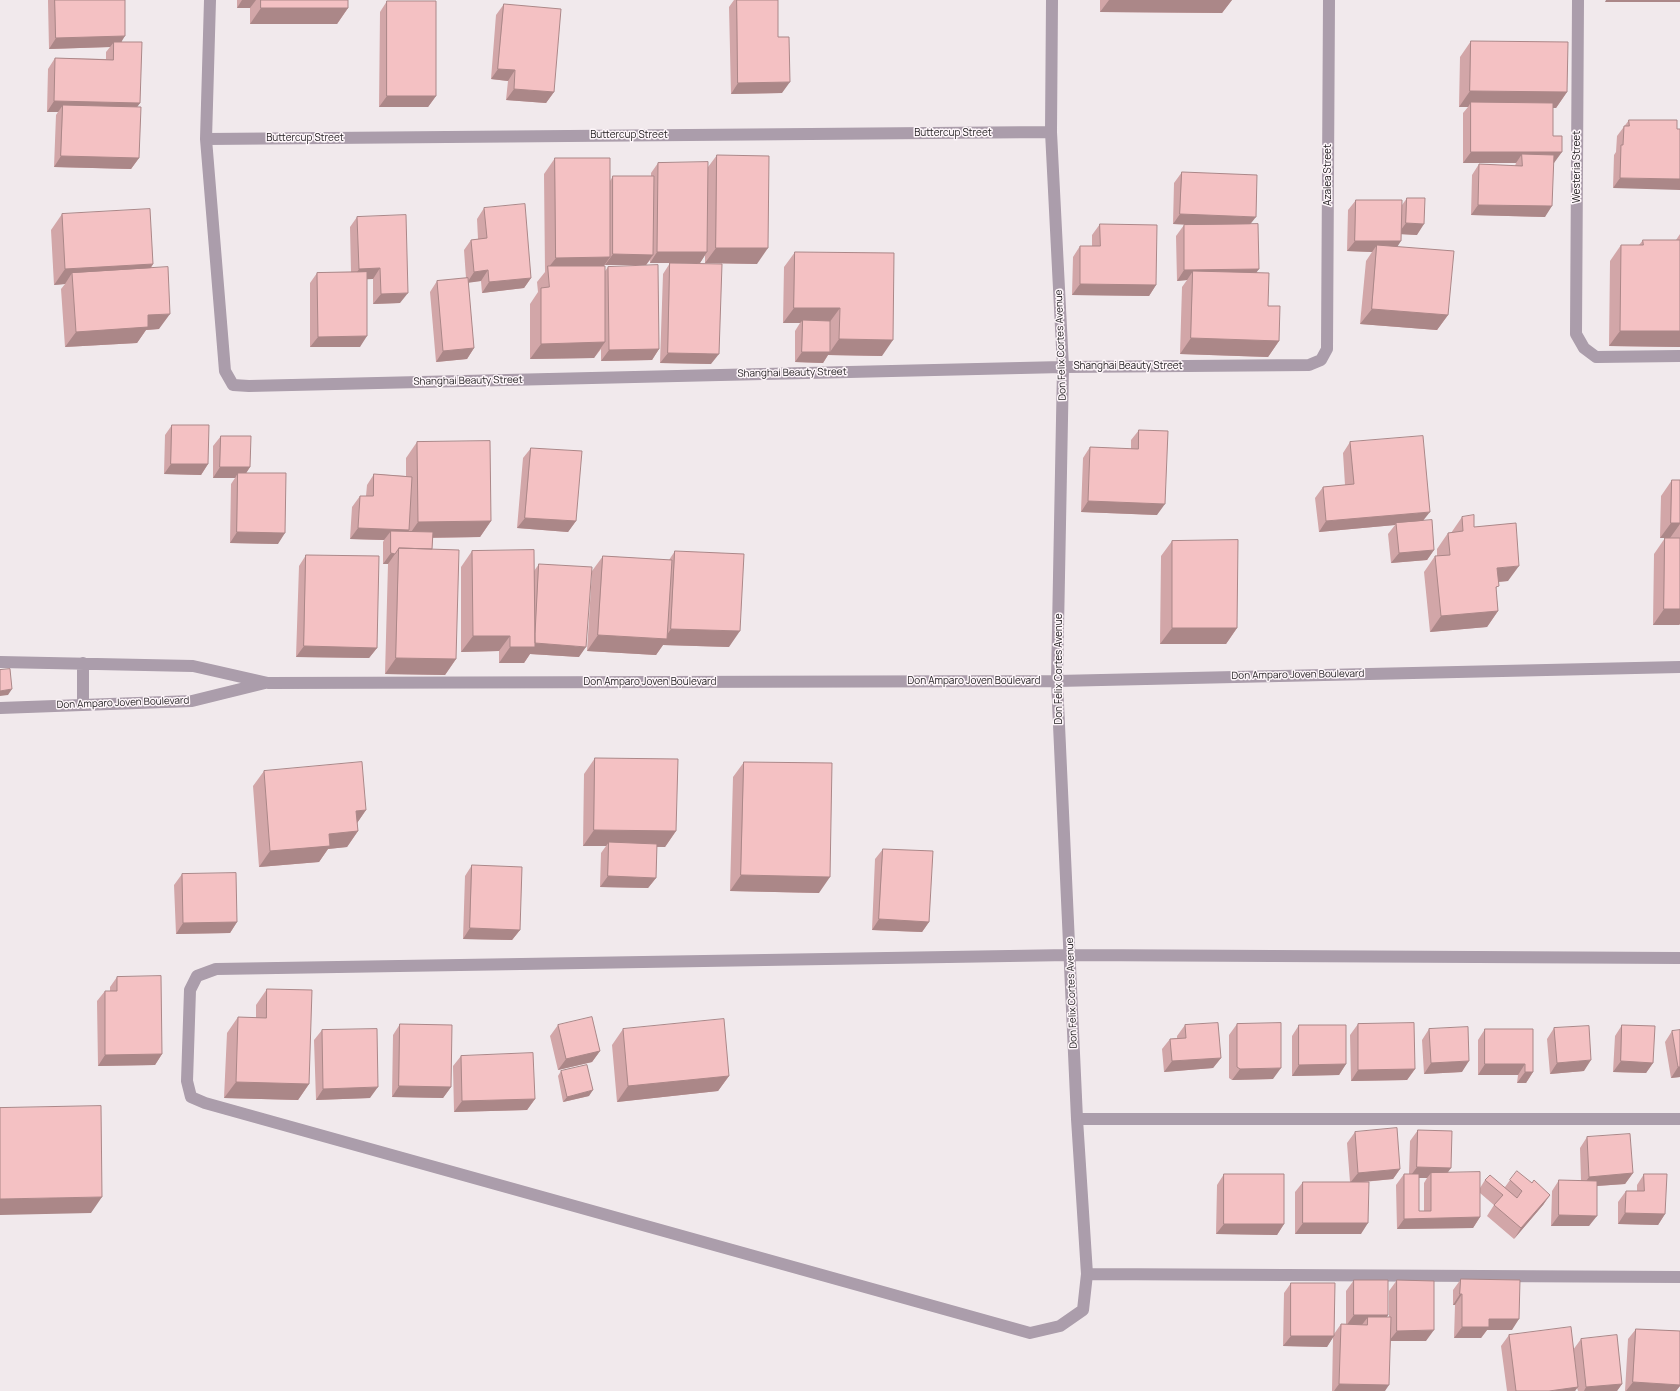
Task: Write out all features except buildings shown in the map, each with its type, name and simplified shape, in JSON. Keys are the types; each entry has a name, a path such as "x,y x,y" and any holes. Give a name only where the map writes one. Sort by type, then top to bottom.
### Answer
{"street":[{"path":"206,138 210,0"},
{"name":"Don Felix Cortes Avenue","path":"1052,0 1051,132 1063,367 1057,681 1070,955 1077,1119 1087,1274 1083,1310 1060,1326 1030,1333 220,1108 191,1097 187,1081 190,990 197,976 216,969 1070,955"},
{"name":"Azalea Street","path":"1327,349 1329,0"},
{"name":"Westeria Street","path":"1578,0 1576,334 1584,348 1596,357 1680,356"},
{"name":"Buttercup Street","path":"206,138 1051,132"},
{"name":"Shanghai Beauty Street","path":"206,138 225,372 232,385 249,386 1063,367 1308,365 1321,360 1327,349"},
{"name":"Don Amparo Joven Boulevard","path":"0,662 193,666 268,683 1057,681 1680,666"},
{"path":"83,663 83,705"},
{"name":"Don Amparo Joven Boulevard","path":"0,708 192,701 268,683"},
{"path":"1070,955 1680,958"},
{"path":"1077,1119 1680,1119"},
{"path":"1087,1274 1680,1277"}]}
